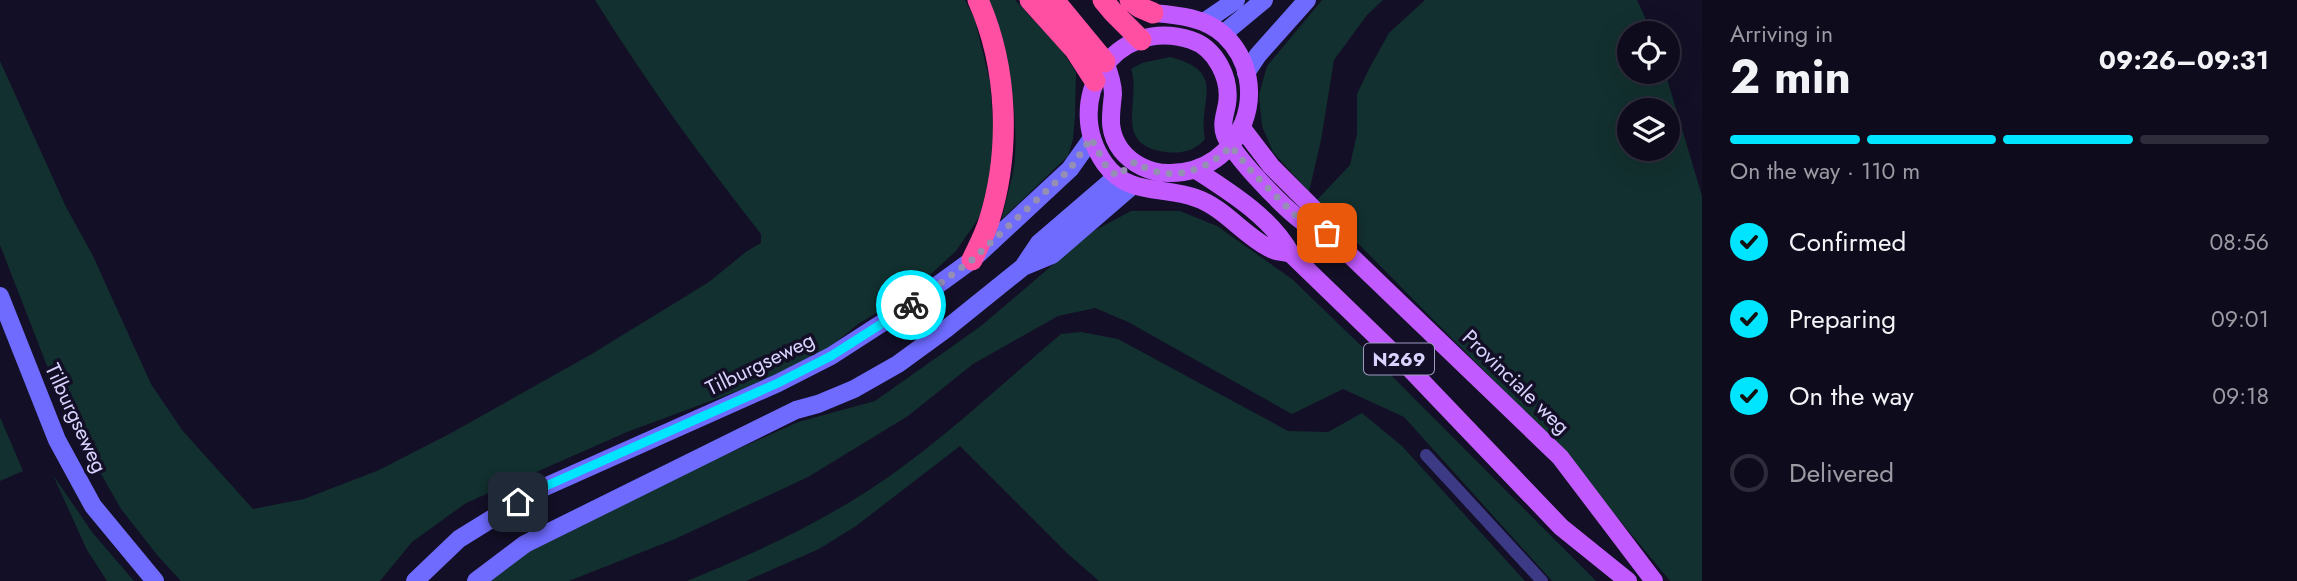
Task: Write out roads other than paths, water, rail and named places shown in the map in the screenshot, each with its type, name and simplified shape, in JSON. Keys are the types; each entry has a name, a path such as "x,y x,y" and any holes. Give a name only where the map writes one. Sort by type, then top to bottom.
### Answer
{"highway":[{"path":"972,260 989,221 1003,156 1001,86 985,15 978,0"},
{"path":"1030,0 1075,50 1100,71"},
{"path":"1054,0 1100,71"},
{"path":"1103,0 1141,40"},
{"path":"1130,0 1139,8 1153,13"}],"main road":[{"path":"1100,71 1110,75 1113,93 1110,105 1112,131 1123,152 1142,167 1163,173 1196,170 1209,165 1231,146 1242,128 1248,107 1246,73 1234,47 1223,34 1204,22 1153,13"},
{"path":"1135,162 1124,181 1106,166 1091,138 1089,106 1100,71 1115,53 1141,40 1156,36 1175,36 1194,41 1205,48 1223,34"},
{"name":"N269","path":"1205,48 1215,58 1226,79 1224,134 1231,146"},
{"name":"Provinciale weg","path":"1242,128 1270,166 1316,211 1327,233 1560,457 1654,581"},
{"name":"Provinciale weg","path":"1231,146 1252,172 1304,224 1327,233"},
{"name":"N269","path":"1196,170 1282,236 1291,254 1412,371 1561,527 1628,581"},
{"name":"N269","path":"1124,181 1181,194 1209,204 1272,250 1291,254"}],"street":[{"path":"1204,22 1236,0"},
{"path":"1223,34 1264,0"},
{"path":"1246,73 1258,55 1307,0"},
{"name":"Tilburgseweg","path":"415,581 459,539 537,490 778,383 831,356 910,305 972,260 1070,169 1091,138"},
{"path":"476,581 525,544 577,517 796,410 854,389 898,364 1023,267 1039,243 1124,181"},
{"name":"Tilburgseweg","path":"0,296 57,440 93,506 155,581"}],"lane":[{"path":"1426,455 1542,581"}]}
